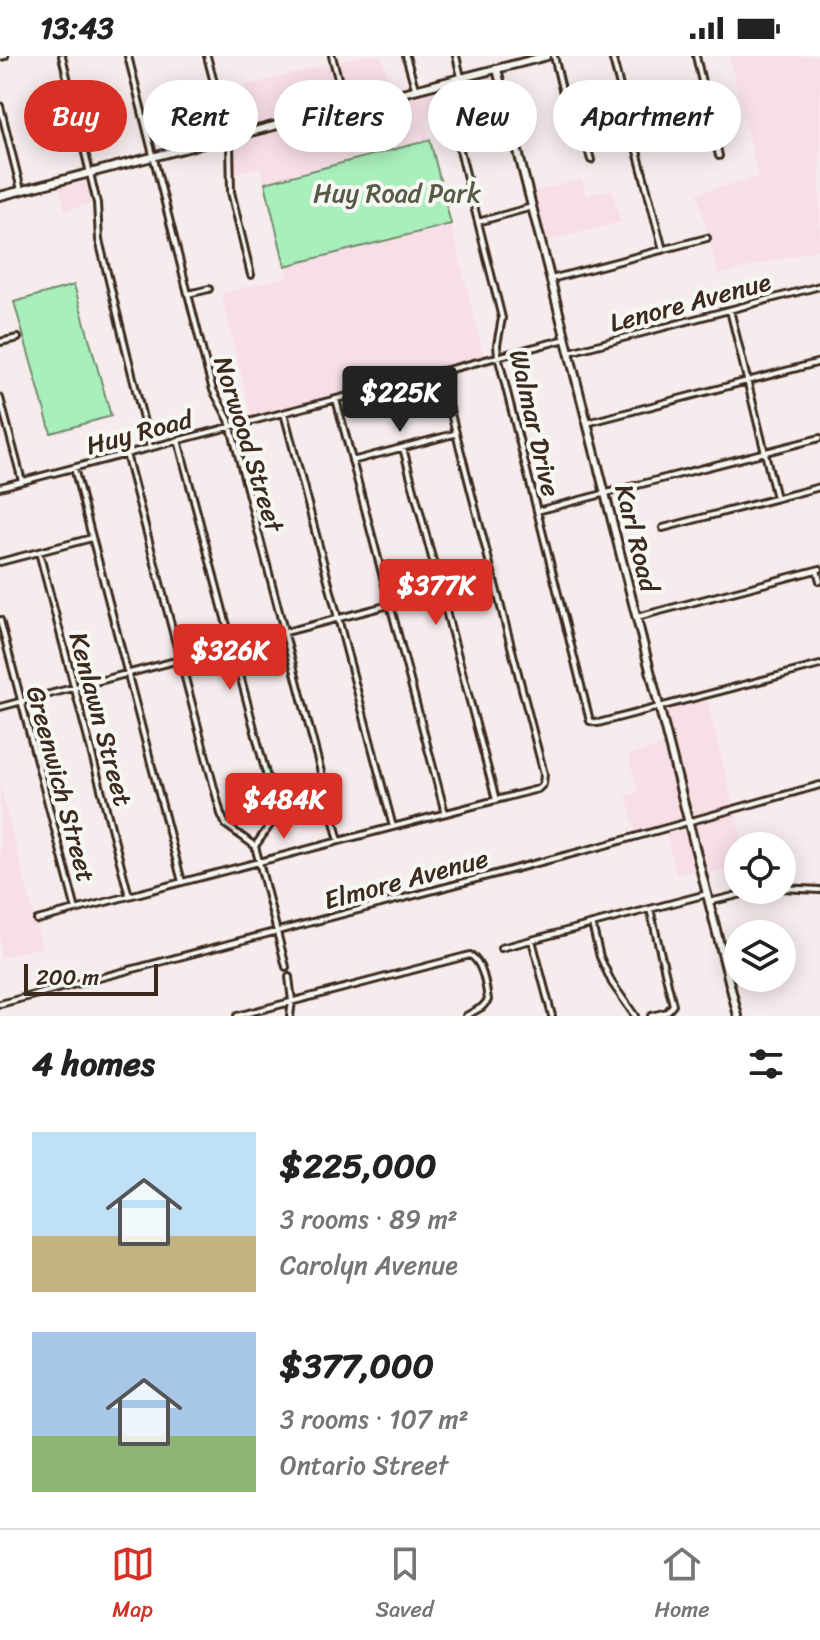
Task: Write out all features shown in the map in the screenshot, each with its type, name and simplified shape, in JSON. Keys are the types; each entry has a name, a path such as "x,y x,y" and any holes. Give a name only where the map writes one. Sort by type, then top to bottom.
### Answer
{"main road":[{"path":"452,80 547,56"},
{"name":"Karl Road","path":"497,69 738,1016"},
{"path":"412,91 428,86"},
{"path":"0,196 170,152"}],"street":[{"path":"62,56 91,172 99,240 150,447"},
{"name":"Norwood Street","path":"128,56 210,381 231,426 339,841"},
{"path":"207,56 213,80"},
{"path":"332,56 338,80"},
{"path":"406,56 415,90"},
{"path":"456,56 461,78"},
{"path":"554,56 568,114 583,132 591,160"},
{"path":"612,56 663,250"},
{"path":"696,56 719,156"},
{"path":"0,106 21,190"},
{"path":"229,152 231,192 251,275"},
{"name":"Walmar Drive","path":"460,152 502,318 498,356 589,718 593,723 659,708"},
{"path":"478,222 532,207"},
{"path":"551,279 707,238"},
{"name":"Lenore Avenue","path":"570,352 820,286"},
{"path":"188,294 209,289"},
{"path":"730,310 776,498"},
{"path":"0,342 18,338"},
{"name":"Huy Road","path":"0,487 566,339"},
{"path":"587,423 820,362"},
{"path":"37,920 538,789 543,784 544,774 440,371"},
{"path":"0,398 22,482"},
{"path":"336,399 445,813"},
{"path":"284,413 393,827"},
{"path":"352,461 454,434"},
{"path":"537,511 820,438"},
{"path":"178,440 275,810 273,821 255,846"},
{"path":"403,448 496,800"},
{"path":"126,454 221,814 226,825 255,846 286,967"},
{"path":"74,468 182,882"},
{"path":"663,528 820,487"},
{"path":"0,562 92,538"},
{"name":"Kenlawn Street","path":"39,552 129,896"},
{"path":"636,617 818,569 820,581"},
{"path":"0,707 492,578"},
{"name":"Greenwich Street","path":"0,620 76,910"},
{"path":"659,708 820,665"},
{"name":"Elmore Avenue","path":"0,1004 688,823 755,801 820,785"},
{"path":"796,889 820,890"},
{"path":"501,948 707,894"},
{"path":"709,902 724,898"},
{"path":"650,909 673,1005 667,1012 651,1016"},
{"path":"592,924 600,957 612,983 635,1016"},
{"path":"532,940 552,1016"},
{"path":"237,1016 465,955 475,957 488,1000 466,1016"},
{"path":"289,977 290,1016"}],"shaded area":[{"path":"360,56 382,56 389,80 274,80 274,152 384,152 265,183 260,167 229,175 230,152 258,152 258,82"},
{"path":"729,56 820,56 820,249 718,275 697,193 758,177 741,106 741,80 735,80"},
{"path":"497,70 499,80 470,80 469,77"},
{"path":"428,87 428,117 425,118 428,141 412,145 412,91"},
{"path":"92,173 98,202 65,211 58,182"},
{"path":"582,179 586,195 612,189 621,222 541,243 528,193"},
{"path":"451,224 484,355 251,416 221,293 287,277 285,266"},
{"path":"706,696 740,832 724,832 724,870 702,876 699,869 676,875 665,830 637,837 626,796 638,792 628,755 669,744 659,707"},
{"path":"0,784 42,947 0,958"}],"green space":[{"name":"Huy Road Park","path":"428,141 428,152 433,152 451,224 285,266 265,183 384,152 412,152 412,145"},
{"path":"74,285 111,416 51,433 14,302"}]}
